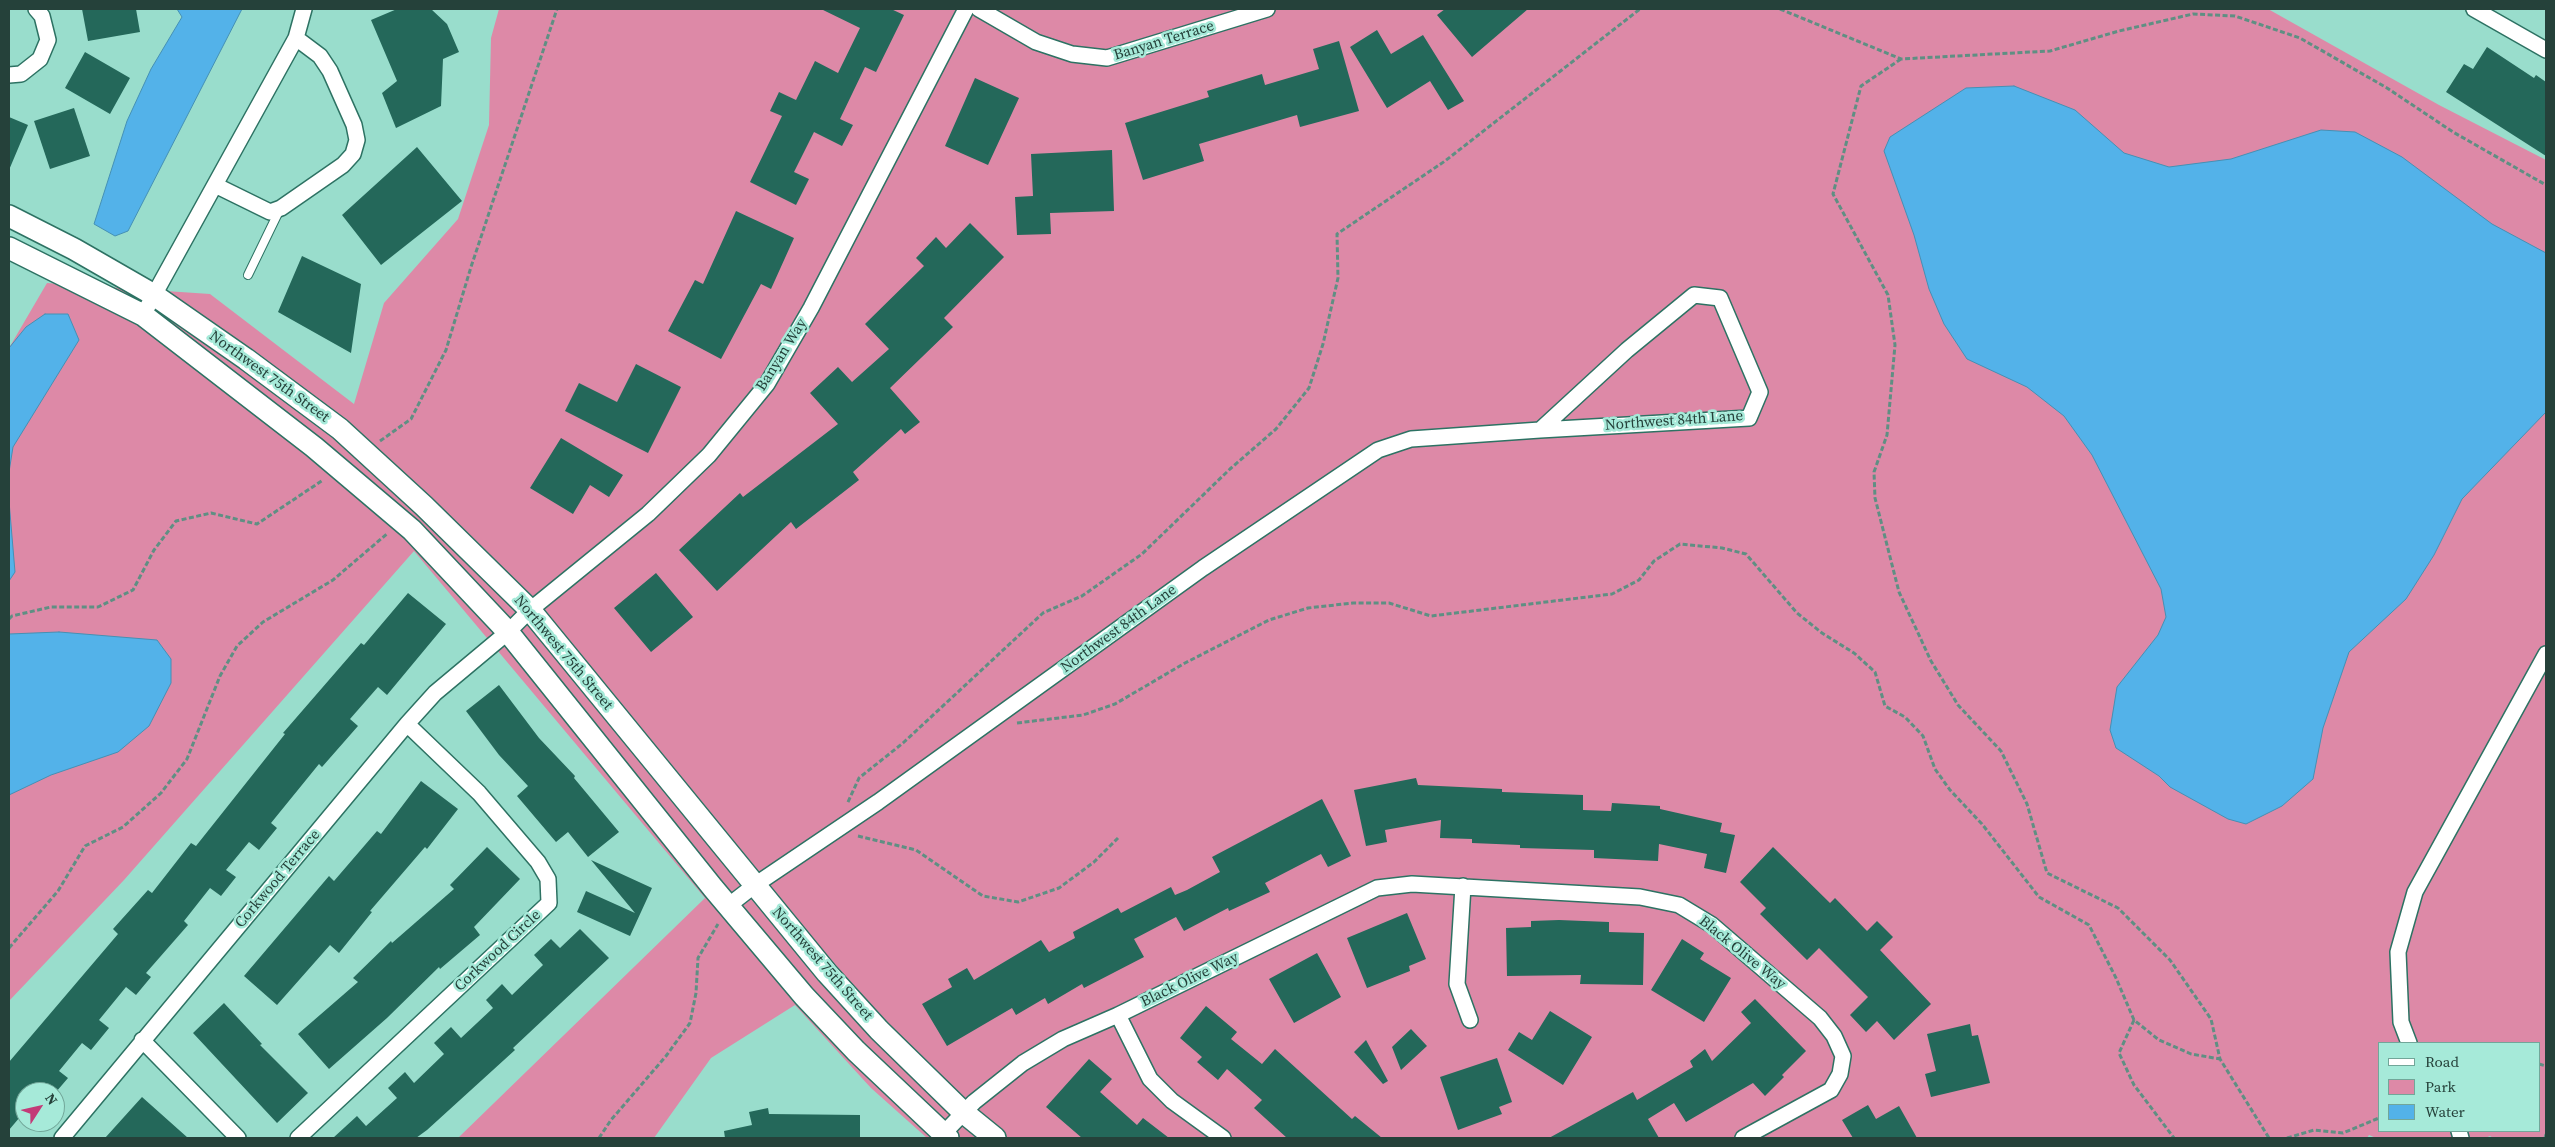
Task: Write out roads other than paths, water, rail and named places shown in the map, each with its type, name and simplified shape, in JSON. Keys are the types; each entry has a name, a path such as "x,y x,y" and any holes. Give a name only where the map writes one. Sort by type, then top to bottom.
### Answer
{"street":[{"path":"9,75 21,74 40,59 48,40 42,16 36,9"},
{"path":"143,315 296,38 304,9"},
{"name":"Banyan Way","path":"508,632 530,610 648,514 709,455 767,384 811,308 966,9"},
{"name":"Banyan Terrace","path":"979,9 1036,42 1072,54 1107,58 1267,9"},
{"path":"2474,9 2546,50"},
{"path":"215,185 270,212 281,208 342,165 353,154 357,140 354,125 330,71 320,56 296,38"},
{"name":"Northwest 75th Street","path":"9,216 74,249 154,295 340,429 424,506 530,610 827,973 866,1016 964,1112 996,1138"},
{"name":"Northwest 75th Street","path":"9,248 143,315 244,391 340,468 402,521 508,632 728,906 804,996 856,1050 945,1136"},
{"name":"Northwest 84th Lane","path":"728,906 755,885 878,802 1203,568 1378,450 1412,439 1749,418 1760,392 1720,298 1694,295 1627,350 1540,430"},
{"name":"Corkwood Terrace","path":"62,1138 407,724 435,693 508,632"},
{"path":"2409,1042 2401,1022 2398,952 2415,892 2546,654"},
{"name":"Corkwood Circle","path":"298,1138 549,903 548,879 538,862 479,793 407,724"},
{"name":"Black Olive Way","path":"945,1136 964,1112 1023,1063 1063,1039 1118,1015 1377,888 1412,884 1640,897 1679,905 1712,925 1820,1018 1834,1036 1843,1056 1840,1074 1831,1090 1743,1138"},
{"path":"1463,886 1457,984 1470,1020"},
{"path":"1118,1015 1150,1079 1172,1101 1223,1138"},
{"path":"142,1040 238,1138"}],"lane":[{"path":"248,275 281,208"}],"water":[{"path":"177,9 242,9 128,231 115,236 94,224 127,121 151,69 182,17"},
{"path":"2014,86 2075,110 2124,153 2169,167 2231,159 2321,130 2355,132 2402,157 2492,224 2546,253 2546,412 2462,499 2434,555 2406,599 2349,652 2323,728 2313,779 2282,806 2246,824 2228,819 2170,787 2159,776 2116,748 2110,730 2117,687 2158,635 2166,617 2161,589 2092,455 2064,416 2027,387 1967,359 1944,324 1929,289 1914,235 1884,151 1890,137 1966,88"},
{"path":"45,314 68,314 79,340 13,447 9,472 9,348 26,327"},
{"path":"9,501 15,572 9,581"},
{"path":"59,632 157,640 171,659 171,683 149,726 118,752 51,775 9,795 9,634"}]}
